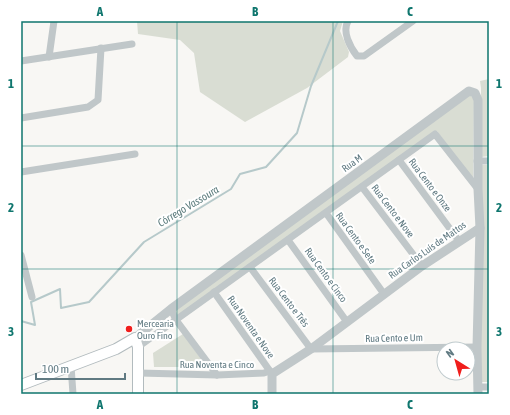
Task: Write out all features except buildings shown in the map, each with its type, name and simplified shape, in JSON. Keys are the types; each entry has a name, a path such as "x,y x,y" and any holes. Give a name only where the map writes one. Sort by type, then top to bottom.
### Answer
{"main road":[{"path":"21,385 116,349 136,343 139,373 138,394"}],"street":[{"path":"48,57 54,21"},
{"path":"348,21 346,25 348,39 352,50 357,56 364,56 413,21"},
{"path":"21,61 132,44"},
{"path":"21,118 88,107 98,100 101,48"},
{"name":"Rua M","path":"136,343 171,309 469,92 475,93 478,100 477,161 480,228"},
{"path":"136,343 176,320 436,134 478,188"},
{"path":"21,172 135,154"},
{"name":"Rua Cento e Onze","path":"399,160 459,241"},
{"path":"477,161 489,161"},
{"name":"Rua Cento e Nove","path":"362,187 422,266"},
{"name":"Rua Cento e Sete","path":"326,213 384,294"},
{"name":"Rua Carlos Luís de Mattos","path":"271,372 311,349 422,266 480,228"},
{"name":"Rua Carlos Luís de Mattos","path":"478,391 476,347 480,228"},
{"name":"Rua Cento e Cinco","path":"288,240 347,322"},
{"path":"21,255 32,297"},
{"name":"Rua Cento e Três","path":"250,267 311,349"},
{"name":"Rua Noventa e Nove","path":"214,292 271,372"},
{"path":"171,309 176,320 217,375"},
{"name":"Rua Cento e Um","path":"311,349 436,347"},
{"path":"72,366 73,394"},
{"path":"271,372 272,394"},
{"name":"Rua Noventa e Cinco","path":"139,373 217,375 271,372"},
{"path":"478,391 489,387"}],"shaded area":[{"path":"137,21 343,21 340,31 349,52 348,57 307,88 245,122 200,92 194,53 180,40 138,34"},
{"path":"489,79 489,156 481,157 480,81"},
{"path":"468,94 474,98 473,180 437,131 179,317 174,310"},
{"path":"480,165 489,165 489,382 480,382"},
{"path":"183,334 207,367 154,367 153,353"}],"waterway":[{"name":"Córrego Vassoura","path":"21,321 35,325 31,302 60,289 61,308 89,302 144,242 231,189 240,174 266,167 297,133 311,86 338,21"}],"place":[{"name":"Mercearia Ouro Fino","path":"129,329"}]}
